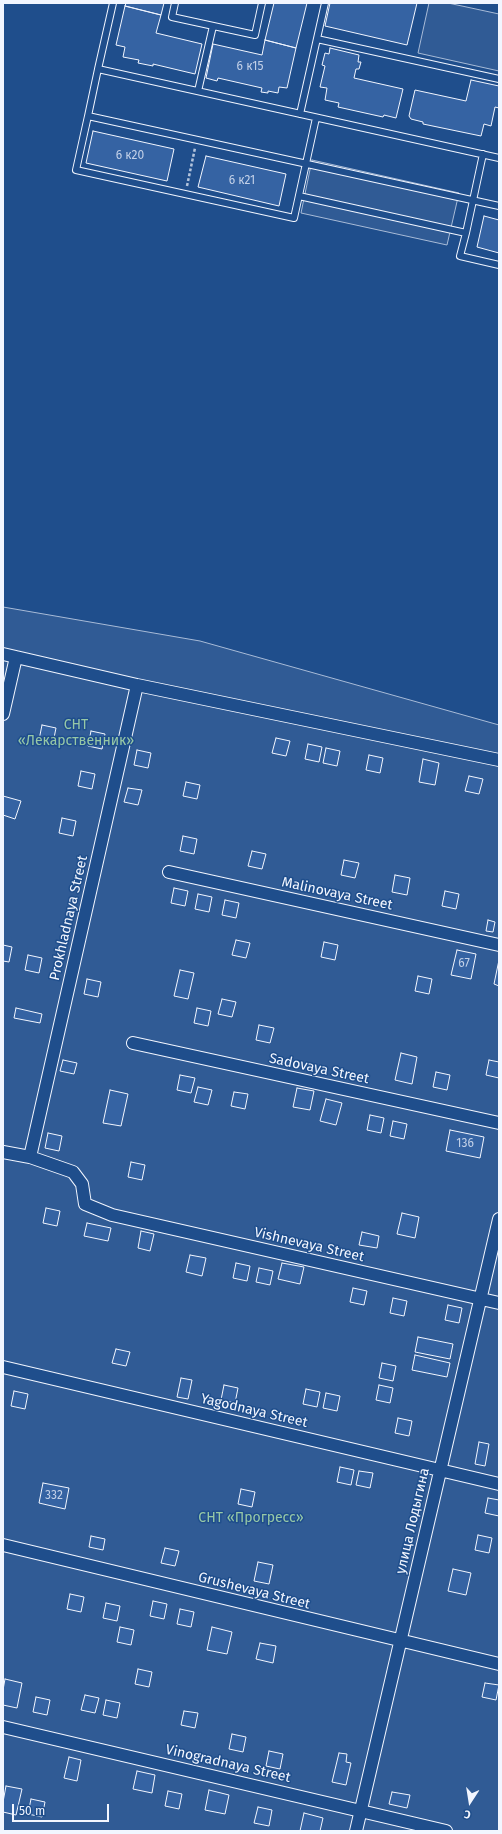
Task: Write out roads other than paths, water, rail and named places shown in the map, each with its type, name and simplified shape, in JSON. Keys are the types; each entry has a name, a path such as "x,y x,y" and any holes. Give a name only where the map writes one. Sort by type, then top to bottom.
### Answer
{"street":[{"path":"3,654 137,685 499,760"},
{"path":"3,714 16,657"},
{"name":"Prokhladnaya Street","path":"30,1157 137,685"},
{"name":"Malinovaya Street","path":"169,872 499,945"},
{"name":"Sadovaya Street","path":"133,1043 499,1123"},
{"path":"3,1152 30,1157"},
{"name":"Vishnevaya Street","path":"30,1157 74,1172 82,1184 85,1204 112,1215 499,1303"},
{"name":"улица Лодыгина","path":"356,1831 499,1219"},
{"name":"Yagodnaya Street","path":"3,1367 499,1484"},
{"name":"Grushevaya Street","path":"3,1546 499,1664"},
{"name":"Vinogradnaya Street","path":"3,1727 446,1831"}],"lane":[{"path":"113,3 76,170 294,218 316,118"},
{"path":"175,3 172,17 255,36 260,3"},
{"path":"300,114 325,3"},
{"path":"198,91 213,26"},
{"path":"317,39 499,79"},
{"path":"98,69 499,158"},
{"path":"88,116 499,206"},
{"path":"483,154 460,256 499,264"},
{"path":"299,196 466,233"}],"park label":[{"name":"СНТ «Лекарственник»","path":"76,734"},
{"name":"СНТ «Прогресс»","path":"251,1518"}]}
